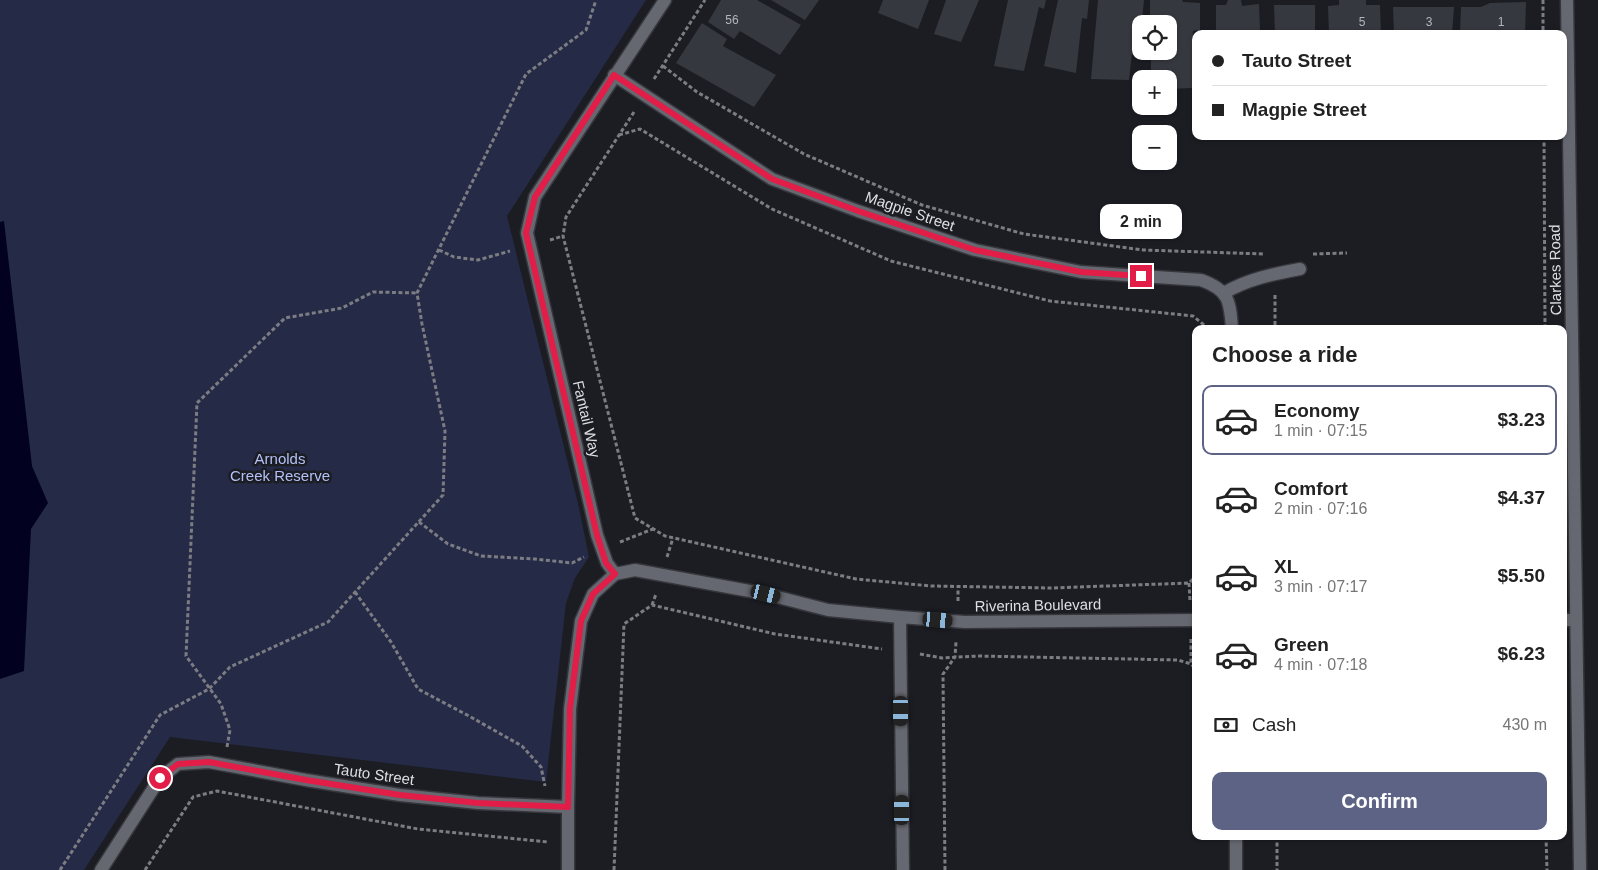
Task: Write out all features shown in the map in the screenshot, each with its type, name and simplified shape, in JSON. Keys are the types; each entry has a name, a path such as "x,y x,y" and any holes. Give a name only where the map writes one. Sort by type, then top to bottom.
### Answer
{"street":[{"name":"Fantail Way","path":"615,574 606,563 601,549 526,233 535,197 665,0"},
{"name":"Clarkes Road","path":"1568,0 1570,620 1580,870"},
{"name":"Magpie Street","path":"614,75 772,179 858,211 975,250 1081,272 1201,280 1215,285 1224,293"},
{"path":"1232,325 1231,312 1224,293 1250,280 1300,269"},
{"name":"Riverina Boulevard","path":"615,574 635,570 766,594 828,610 900,617 957,621 1192,620"},
{"path":"568,870 570,708 581,621 593,594 615,574"},
{"path":"900,617 903,870"},
{"name":"Tauto Street","path":"101,870 160,778 178,764 209,762 400,795 478,803 568,807"},
{"path":"1236,840 1236,870"}],"path":[{"path":"60,870 160,715 209,689 230,668 328,622 443,496 445,431 417,293 526,74 586,30 596,0"},
{"path":"706,0 566,217 563,236 635,518 665,536 856,579 931,586 1052,588 1189,583 1192,580"},
{"path":"1543,0 1543,30"},
{"path":"663,66 697,92 804,154 922,205 1024,234 1044,237 1143,250 1275,254 1275,325"},
{"path":"1544,140 1544,325"},
{"path":"439,250 454,257 478,260 563,236"},
{"path":"217,791 230,730 221,704 186,656 197,403 285,318 342,308 373,292 417,293"},
{"path":"419,522 448,544 481,556 572,564 601,549 653,529"},
{"path":"945,870 943,674 956,657 958,586"},
{"path":"355,592 390,642 418,689 522,746 541,767 546,789 547,806"},
{"path":"614,870 624,624 652,605 775,634 942,658 1178,660 1191,664"},
{"path":"145,870 194,797 217,791 341,816 418,829 548,842 548,850"},
{"path":"1277,840 1278,870"},
{"path":"1546,840 1547,870"}],"green space":[{"name":"Arnolds Creek Reserve","path":"0,0 646,0 507,216 579,508 589,557 575,578 566,603 546,782 170,737 84,870 0,870"}],"shaded area":[{"path":"4,221 32,466 48,503 31,529 24,671 0,679 0,222"}],"building":[{"path":"721,0 757,0 801,25 780,55 740,31 734,39 708,22"},
{"path":"771,0 819,0 805,20"},
{"path":"883,0 929,0 918,29 878,13"},
{"path":"946,0 979,0 961,42 934,34"},
{"path":"1008,0 1046,0 1044,9 1039,7 1024,71 994,66"},
{"path":"1058,0 1089,0 1087,19 1082,18 1076,73 1044,66"},
{"path":"1098,0 1144,0 1143,15 1132,15 1132,52 1129,80 1091,79"},
{"path":"1150,0 1182,0 1183,2 1200,3 1200,30 1192,30 1192,88 1177,89 1177,70 1151,70 1151,60 1177,60 1177,15 1150,15"},
{"path":"1228,0 1241,0 1242,6 1259,4 1260,30 1216,30 1216,5 1226,5"},
{"path":"1339,0 1366,0 1366,5 1380,5 1381,30 1329,30 1328,6 1339,5"},
{"path":"1526,2 1525,30 1460,30 1461,7 1481,7 1490,3"},
{"path":"1274,5 1315,5 1315,30 1275,30"},
{"path":"1393,7 1454,7 1452,30 1394,30"},
{"path":"702,23 727,39 723,46 776,75 754,107 676,63"}],"route":[{"path":"160,778 178,764 209,762 400,795 478,803 568,807 570,708 581,621 593,594 615,574 606,563 597,535 526,233 535,197 614,75 772,179 858,211 975,250 1081,272 1141,276"}]}
